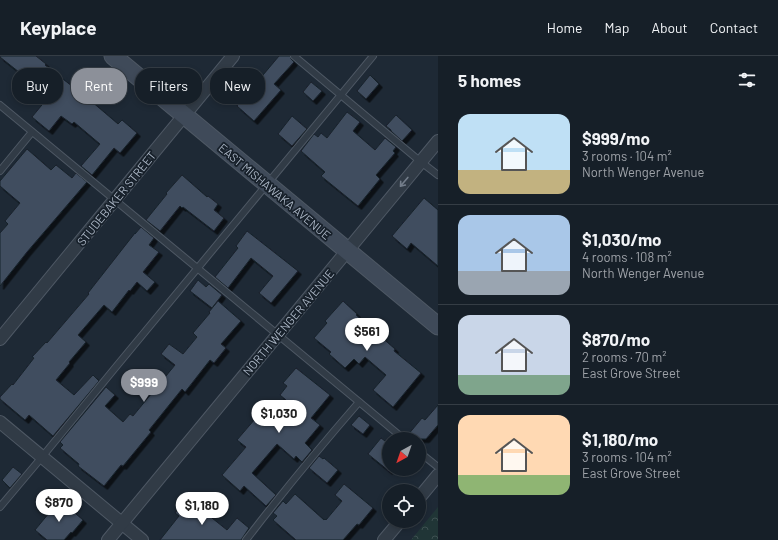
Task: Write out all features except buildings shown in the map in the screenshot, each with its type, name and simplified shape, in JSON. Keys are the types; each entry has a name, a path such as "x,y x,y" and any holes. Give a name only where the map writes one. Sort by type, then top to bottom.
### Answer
{"street":[{"name":"EAST MISHAWAKA AVENUE","path":"113,56 438,326"},
{"name":"STUDEBAKER STREET","path":"0,339 233,56"},
{"name":"NORTH WENGER AVENUE","path":"108,540 438,141"},
{"path":"0,422 142,540"},
{"path":"426,489 438,474"},
{"path":"384,540 394,528"}],"lane":[{"path":"294,56 438,175"},
{"path":"0,507 373,56"},
{"path":"0,105 395,432"},
{"path":"0,171 32,132"},
{"path":"246,540 359,402"},
{"path":"426,458 438,468"}],"green space":[{"path":"438,507 438,540 411,540 421,528 426,528 426,522"}]}
